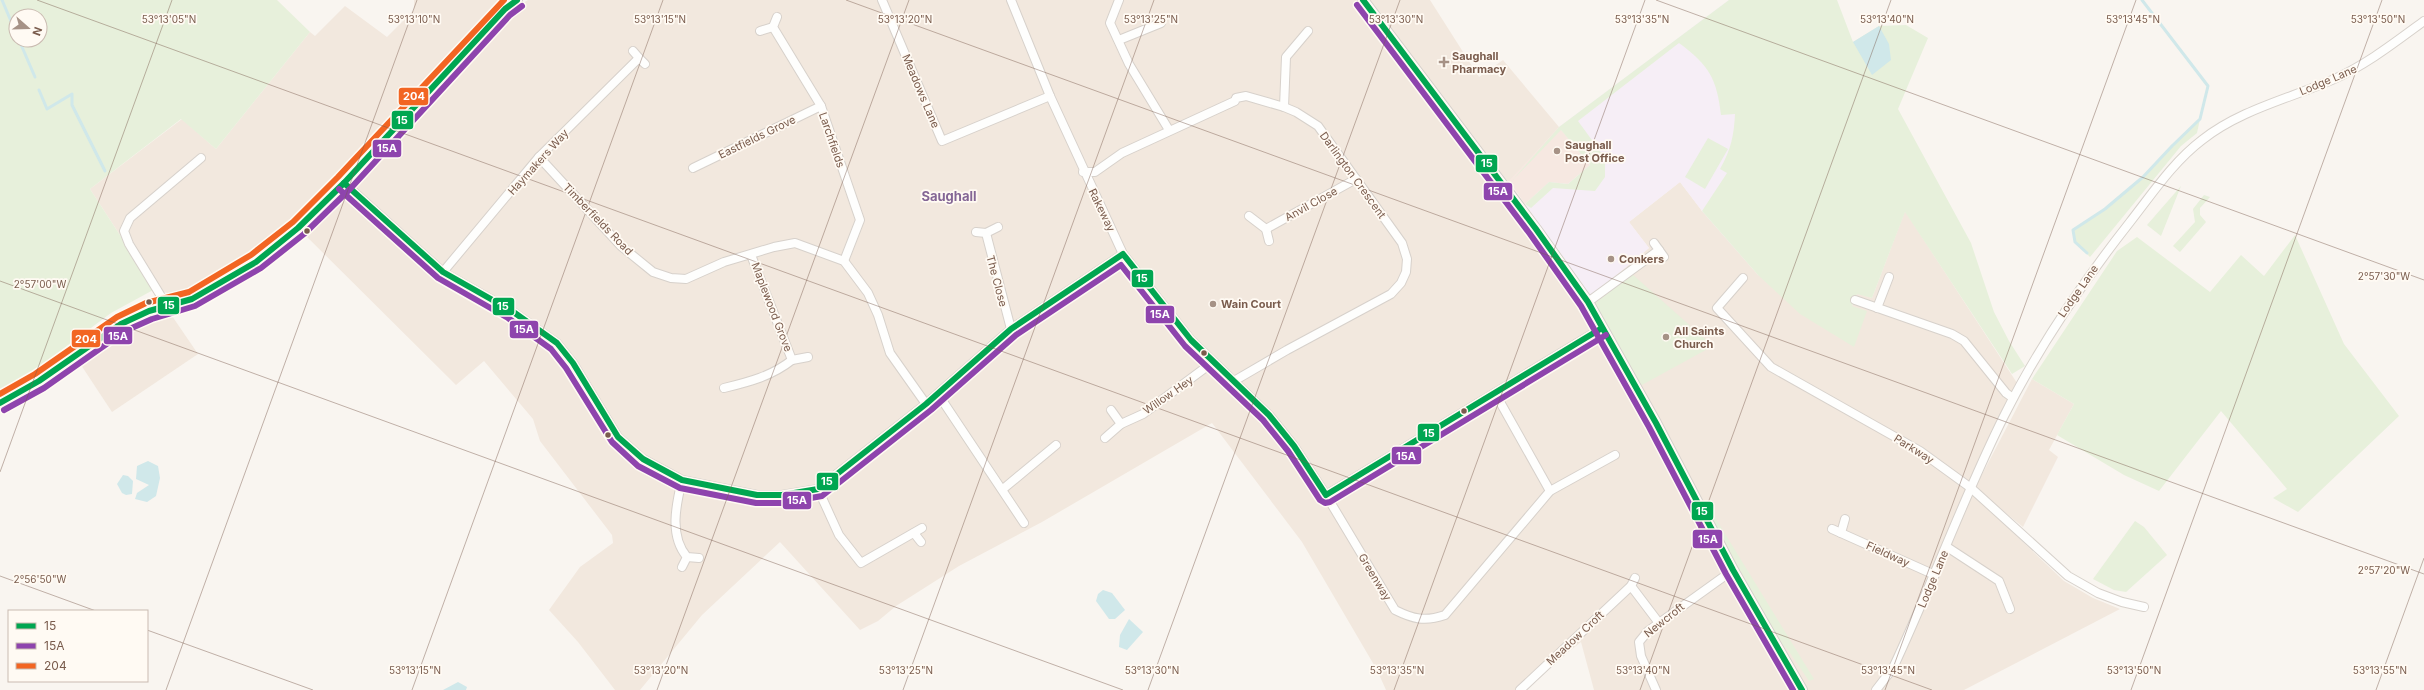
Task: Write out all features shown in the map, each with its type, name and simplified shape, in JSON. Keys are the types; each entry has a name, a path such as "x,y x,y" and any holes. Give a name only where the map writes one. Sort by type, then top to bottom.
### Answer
{"street":[{"path":"0,403 39,381 121,324 149,311 192,299 256,262 298,228 344,183 505,9 517,0"},
{"name":"Meadows Lane","path":"882,0 942,141 1050,96"},
{"name":"Rakeway","path":"1010,0 1083,172 1123,254 1191,340 1243,389"},
{"path":"1119,0 1110,23 1118,37 1129,64 1169,130"},
{"path":"1363,0 1536,229 1588,302 1656,423 1733,570 1777,649 1802,690"},
{"path":"760,31 772,27 777,17"},
{"name":"Lodge Lane","path":"1876,690 1893,668 1935,575 1971,488 2013,398 2047,337 2074,295 2167,175 2191,149 2209,134 2242,116 2364,64 2424,21"},
{"path":"1118,37 1161,23"},
{"name":"Larchfields","path":"772,27 821,106 860,220 844,261"},
{"path":"1284,107 1286,57 1308,31"},
{"name":"Haymakers Way","path":"443,272 539,157 636,55 645,64"},
{"name":"Darlington Crescent","path":"1083,172 1095,172 1122,153 1169,130 1235,101 1236,98 1246,96 1284,107 1296,112 1318,126 1402,244 1407,259 1406,272 1401,283 1391,294 1234,381"},
{"name":"Eastfields Grove","path":"693,168 821,106"},
{"name":"Timberfields Road","path":"539,157 621,246 653,272 671,278 686,279 724,262 774,247 795,243 844,261"},
{"path":"167,306 129,244 124,231 130,218 201,158"},
{"name":"Anvil Close","path":"1266,229 1356,179"},
{"path":"344,183 443,272 512,312 557,342 573,364 618,438 643,458 682,480 757,495 782,495 818,489 926,404 1011,329 1123,254"},
{"path":"1249,216 1266,229 1269,241"},
{"path":"976,232 986,233 998,227"},
{"name":"The Close","path":"986,233 1011,329"},
{"path":"1588,302 1657,246 1664,257"},
{"name":"Maplewood Grove","path":"751,255 792,360"},
{"path":"844,261 868,293 878,316 890,353 926,404"},
{"name":"Parkway","path":"1743,278 1717,308 1771,367 1920,451 1971,488 2068,576 2098,593 2144,607"},
{"path":"1878,308 1888,278"},
{"path":"1855,300 1952,334 1964,341 2006,394 2013,398"},
{"path":"1326,495 1602,328"},
{"name":"Maplewood Grove","path":"724,388 762,378 780,370 792,360 808,357"},
{"name":"Willow Hey","path":"1105,438 1121,424 1149,409 1213,362"},
{"name":"Greenway","path":"1243,389 1270,415 1294,446 1326,495 1395,610 1414,620 1431,620 1445,615 1550,491 1615,455"},
{"path":"1495,393 1550,491"},
{"path":"938,394 1024,523"},
{"path":"1111,410 1121,424"},
{"path":"1003,490 1056,445"},
{"path":"1043,456 1049,463"},
{"path":"682,480 677,502 676,529 680,549 687,557 699,558"},
{"path":"818,489 839,535 861,563 922,528"},
{"path":"1840,533 1845,518"},
{"name":"Fieldway","path":"1832,529 1935,575"},
{"path":"914,533 921,542"},
{"path":"1947,547 1999,582 2010,609"},
{"path":"682,567 687,557"},
{"name":"Newcroft","path":"1656,690 1641,656 1639,642 1648,631 1733,570"},
{"name":"Meadow Croft","path":"1520,690 1631,586 1635,578"},
{"path":"1631,586 1659,623"}],"shaded area":[{"path":"414,0 509,0 348,165 309,208 254,255 221,277 192,291 176,296 155,289 90,189 182,119 216,149 310,32 315,36 345,6 387,37 414,10"},
{"path":"528,0 1430,0 1479,77 1503,60 1559,127 1509,182 1591,296 1649,248 1629,222 1680,182 1702,211 1758,275 1867,311 1852,306 1857,293 1872,298 1905,211 2017,383 1967,489 2064,581 2093,598 2120,609 1964,690 1594,690 1581,642 1520,690 1386,690 1377,670 1302,542 1212,423 1042,522 959,566 896,606 878,621 860,630 780,542 702,615 640,690 615,690 578,642 549,610 580,567 613,543 612,535 540,441 533,419 484,361 456,385 298,228 425,94 520,5"},
{"path":"1729,0 1748,263 1702,211 1680,182 1629,222 1649,248 1591,296 1525,204 1549,182 1568,184 1590,165 1559,127"},
{"path":"1559,127 1590,165 1568,184 1549,183 1525,204 1509,181"},
{"path":"170,313 198,354 112,412 81,365 120,334 154,317"},
{"path":"2032,379 2074,404 2049,450 2058,457 2023,527 1975,488"}],"green space":[{"path":"0,0 277,0 310,32 216,149 181,119 90,189 155,289 111,313 17,383 0,390"},
{"path":"1729,0 1837,0 1853,42 1879,26 1906,25 1928,38 1898,109 1971,243 1994,312 2009,341 2025,366 2012,374 1905,212 1872,298 1857,294 1852,306 1867,311 1854,347 1800,314 1758,275 1702,211 1727,173 1720,169 1727,155 1731,142 1735,114 1721,115 1717,92 1710,74 1698,58 1679,43 1578,121 1605,158 1605,177 1595,191 1553,188 1531,208 1525,204 1549,182 1568,184 1590,165 1561,130 1510,183 1559,127"},
{"path":"2200,119 2197,133 2181,146 2090,257 2075,242 2073,230 2105,209 2143,177"},
{"path":"1708,138 1728,149 1705,189 1685,177"},
{"path":"2181,186 2161,236 2147,225"},
{"path":"2204,195 2210,197 2200,208 2200,215 2206,222 2180,252 2173,246 2195,222 2193,209"},
{"path":"2295,235 2344,344 2399,416 2298,512 2273,498 2287,489 2221,411 2159,491 2124,475 2057,435 2074,404 2032,379 2117,251 2137,237 2210,292 2241,255 2264,276"},
{"path":"1632,274 1713,346 1640,386 1594,304"},
{"path":"1705,501 1814,679 1809,681 1788,650 1779,642 1705,507"},
{"path":"2135,521 2144,527 2167,555 2126,592 2114,590 2093,579"}],"water":[{"path":"1879,26 1889,44 1891,60 1872,75 1853,42"},
{"path":"148,461 158,466 160,478 156,496 147,502 135,499 137,493 149,485 136,479 137,466"},
{"path":"123,475 128,476 133,481 132,494 126,495 122,493 117,484"},
{"path":"1103,590 1112,593 1125,610 1115,619 1109,619 1096,601 1098,594"},
{"path":"1129,619 1143,632 1127,650 1119,647 1120,635"},
{"path":"458,682 467,687 466,690 443,690"}],"waterway":[{"path":"2,0 8,14"},
{"path":"2087,253 2075,242 2073,230 2105,209 2143,177 2200,119 2208,86 2142,0"},
{"path":"22,48 35,77"},
{"path":"39,90 47,109 72,94 72,105 105,171"}],"transit line":[{"name":"204","path":"0,394 35,374 117,317 146,303 189,292 251,255 293,222 338,177 504,0"},
{"name":"15","path":"0,403 39,381 121,324 149,311 192,299 256,262 298,228 344,183 505,9 517,0"},
{"name":"15","path":"1363,0 1536,229 1588,302 1656,423 1733,570 1802,690"},
{"name":"15A","path":"1357,5 1530,234 1581,306 1649,427 1726,574 1793,690"},
{"name":"15A","path":"4,410 44,388 125,331 152,319 195,306 261,268 304,234 350,189 510,15 522,6"},
{"name":"15","path":"344,183 443,272 512,311 557,343 573,363 618,437 643,459 682,480 757,495 782,495 818,489 926,404 1011,329 1123,254 1191,340 1269,415 1294,446 1326,495 1602,328"},
{"name":"15A","path":"339,189 438,278 508,318 551,349 566,368 612,442 638,466 680,488 756,503 783,503 822,496 931,410 1016,335 1121,265 1185,346 1263,420 1288,451 1320,500 1325,503 1330,502 1606,335"}],"place":[{"name":"Saughall Pharmacy","path":"1444,62"},
{"name":"Saughall Post Office","path":"1557,151"},
{"name":"Conkers","path":"1611,259"},
{"name":"Wain Court","path":"1213,304"},
{"name":"All Saints Church","path":"1666,337"}],"district":[{"name":"Saughall","path":"949,196"}]}
